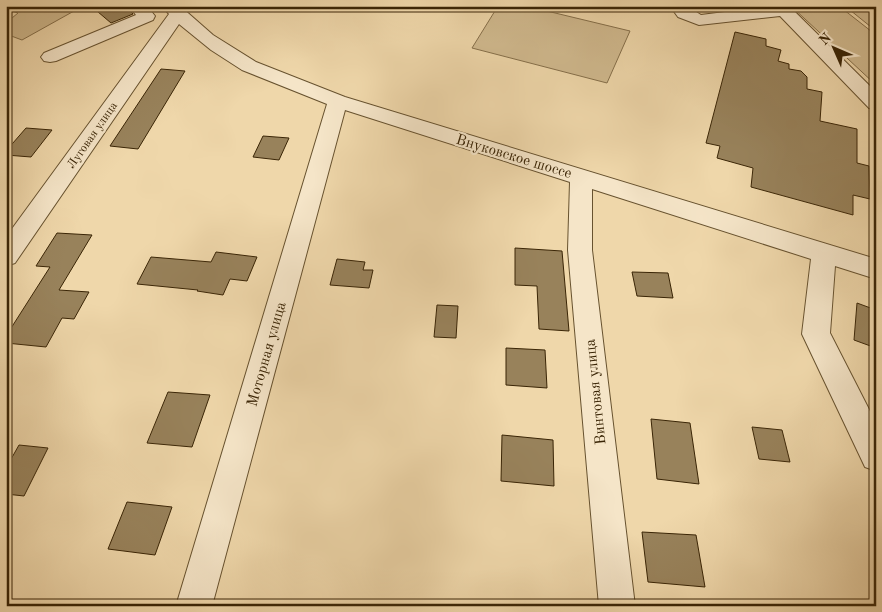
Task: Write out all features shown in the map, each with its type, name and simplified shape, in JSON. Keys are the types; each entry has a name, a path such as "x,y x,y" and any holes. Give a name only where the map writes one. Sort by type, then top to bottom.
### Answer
{"street":[{"path":"50,57 148,16 137,6"},
{"path":"678,6 684,13 699,20 781,9 876,104"},
{"name":"Внуковское шоссе","path":"174,10 209,41 249,66 338,101 876,269"},
{"name":"Луговая улица","path":"6,256 174,10"},
{"name":"Моторная улица","path":"194,606 338,101"},
{"name":"Винтовая улица","path":"581,177 580,250 617,606"},
{"path":"824,253 816,334 876,456"}],"shaded area":[{"path":"6,6 83,6 22,40 6,34 6,23 18,13 6,9"},
{"path":"498,6 526,6 630,31 607,83 472,48"},
{"path":"791,6 839,6 876,35 876,85"},
{"path":"845,6 876,6 876,31"}],"building":[{"path":"91,6 127,6 133,14 111,23"},
{"path":"735,32 766,39 766,46 781,50 778,61 789,64 789,69 801,71 807,77 807,89 822,92 820,121 857,129 857,163 869,166 870,199 853,195 853,215 751,187 753,168 717,158 720,146 706,143"},
{"path":"161,69 185,71 138,149 110,146"},
{"path":"26,128 52,130 31,157 6,155 6,151"},
{"path":"263,136 289,138 279,160 253,157"},
{"path":"57,233 92,235 59,290 89,292 74,319 62,318 46,347 6,343 6,336 50,267 36,266"},
{"path":"515,248 562,251 569,331 539,329 537,286 515,285"},
{"path":"216,252 257,257 247,281 230,279 223,295 198,290 137,284 151,257 211,262"},
{"path":"337,259 365,262 363,270 373,270 369,288 330,285"},
{"path":"632,272 668,273 673,298 637,296"},
{"path":"857,303 876,310 876,348 854,340"},
{"path":"437,305 458,306 456,338 434,337"},
{"path":"506,348 545,350 547,388 506,385"},
{"path":"168,392 210,395 192,447 147,443"},
{"path":"651,419 690,423 699,484 657,479"},
{"path":"752,427 782,430 790,462 759,459"},
{"path":"502,435 553,440 554,486 501,481"},
{"path":"19,445 48,448 24,496 6,494 6,468"},
{"path":"127,502 172,507 155,555 108,549"},
{"path":"642,532 696,535 705,587 648,582"}]}
